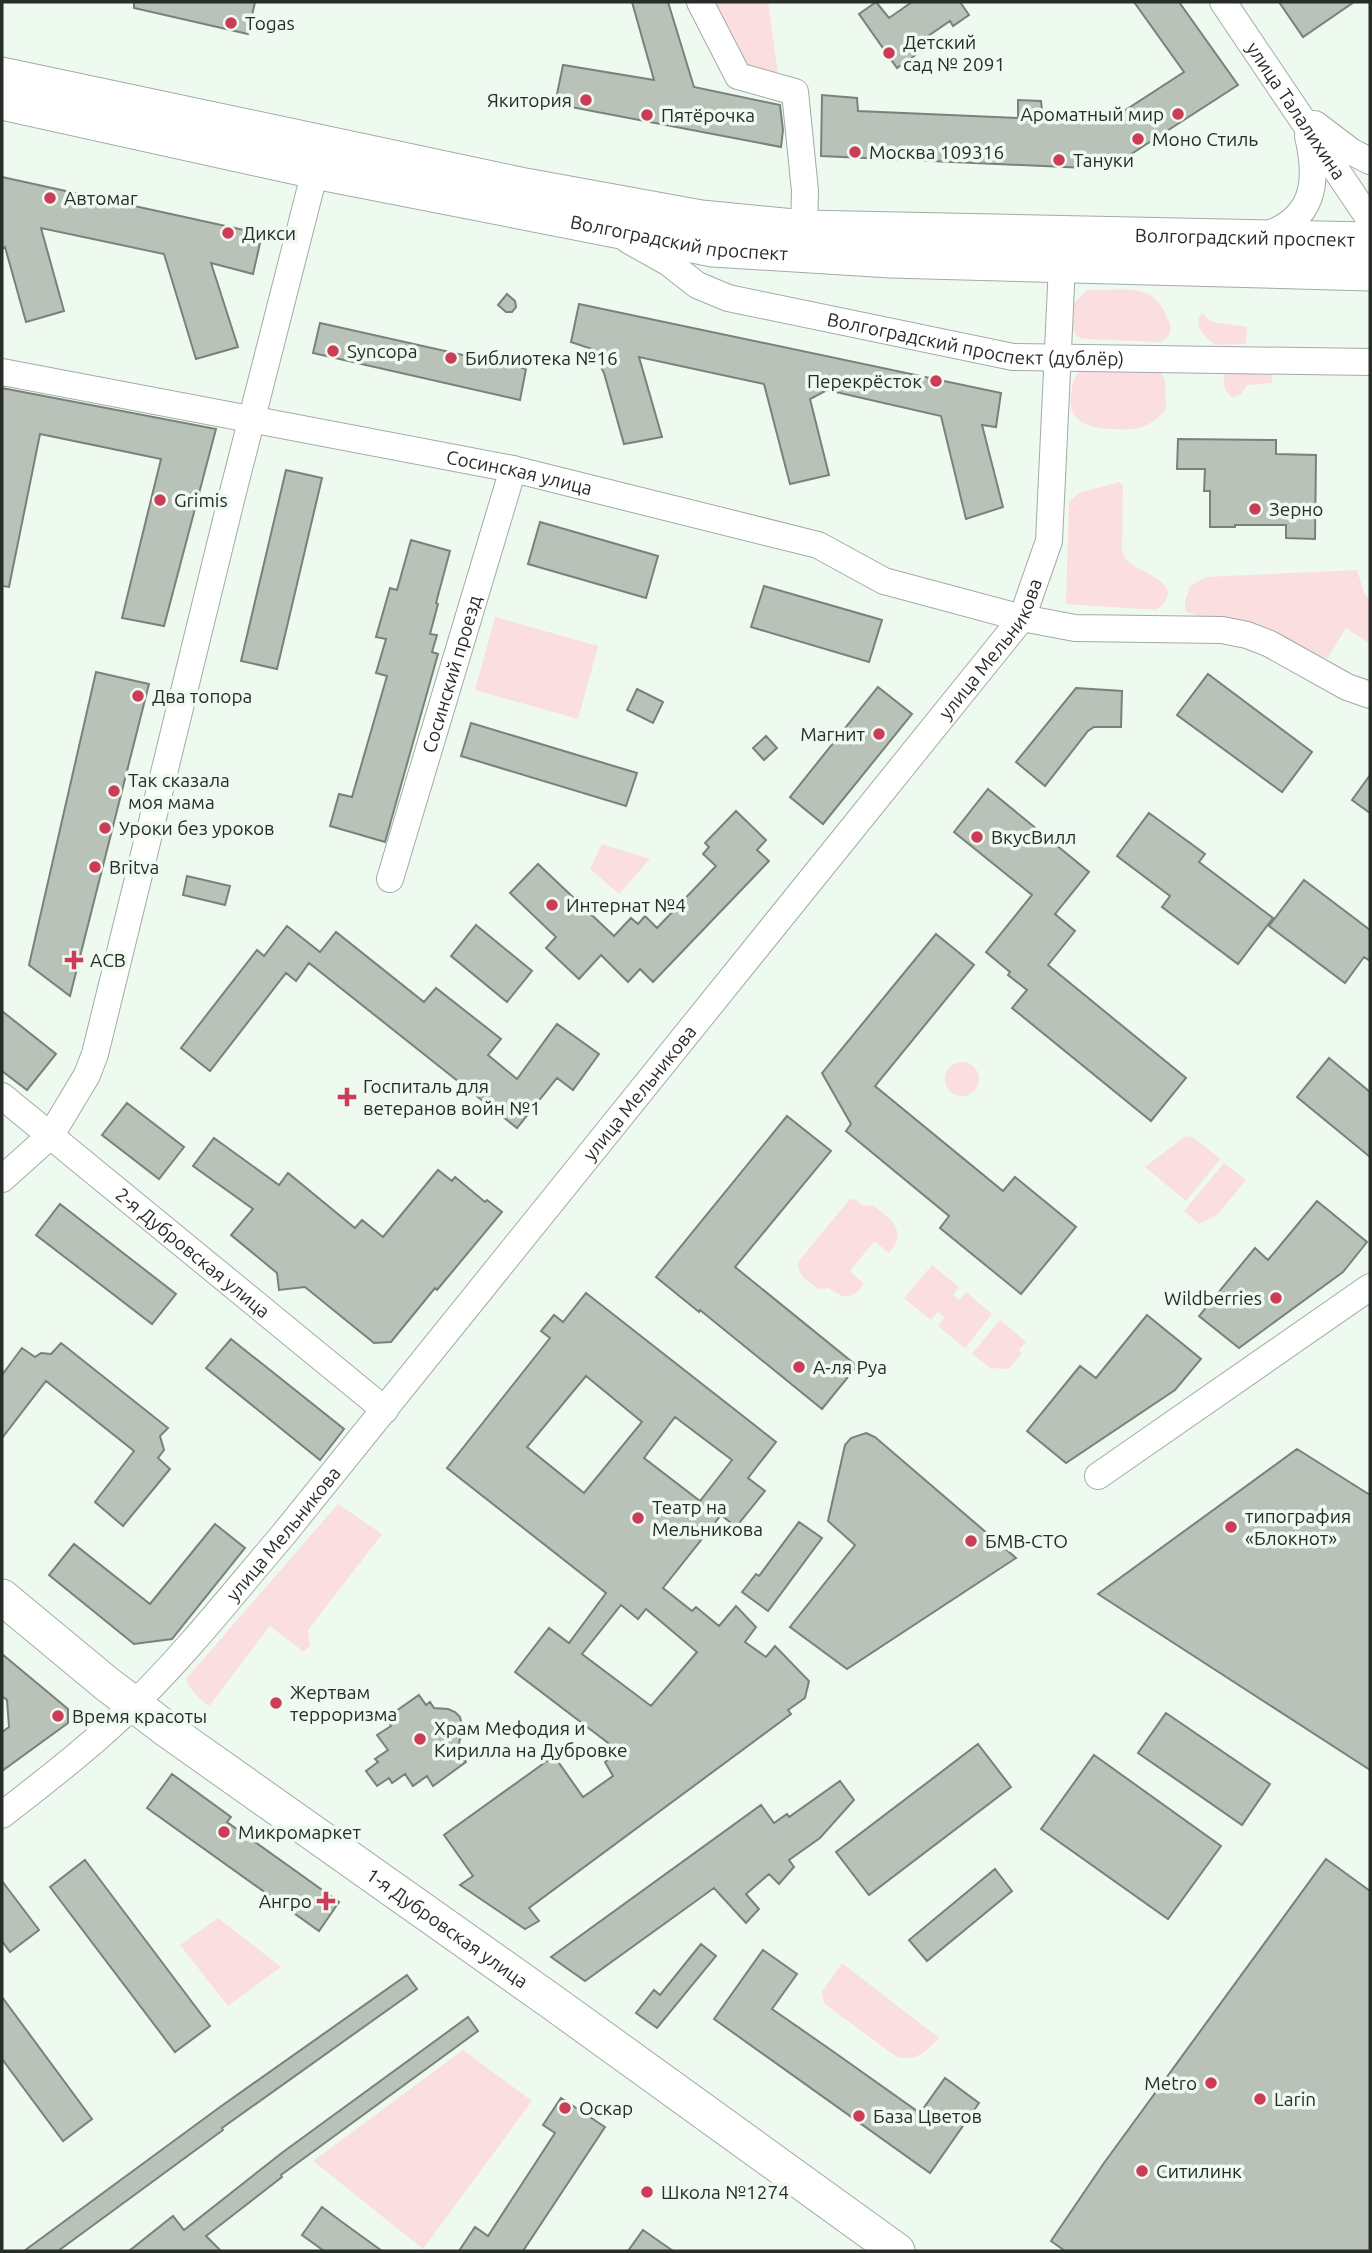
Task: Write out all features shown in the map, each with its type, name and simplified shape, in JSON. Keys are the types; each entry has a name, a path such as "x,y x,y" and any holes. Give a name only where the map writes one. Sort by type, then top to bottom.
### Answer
{"main road":[{"name":"Волгоградский проспект","path":"2,75 541,189 701,218 804,228 1370,240"},
{"name":"Волгоградский проспект","path":"2,102 314,171 713,249 891,260 1370,273"},
{"name":"1-я Дубровская улица","path":"2,1597 134,1704 897,2251"}],"street":[{"path":"700,2 738,76 795,92 805,191 804,228"},
{"name":"улица Талалихина","path":"1223,2 1370,220"},
{"path":"1301,116 1352,152 1370,161"},
{"path":"1255,238 1277,232 1292,222 1310,198 1314,181 1314,160 1301,116"},
{"path":"2,1179 51,1135 87,1075 101,1035 314,171"},
{"name":"Волгоградский проспект (дублёр)","path":"601,228 644,247 697,285 728,298 1013,357 1370,362"},
{"name":"улица Мельникова","path":"2,1815 85,1750 134,1704 284,1535 1022,618 1049,541 1062,265"},
{"name":"Сосинская улица","path":"2,372 513,469 818,545 884,581 1022,618 1075,628 1222,630 1247,635 1270,643 1347,687 1370,695"},
{"name":"Сосинский проезд","path":"390,879 513,469"},
{"name":"2-я Дубровская улица","path":"2,1096 385,1410"},
{"path":"1098,1476 1370,1287"}],"shaded area":[{"path":"709,2 768,2 778,73 742,68"},
{"path":"1087,290 1129,290 1149,295 1165,312 1171,328 1168,337 1160,342 1083,339 1076,336 1073,327 1074,303"},
{"path":"1202,313 1212,322 1247,327 1246,344 1215,345 1199,326"},
{"path":"1273,367 1272,383 1247,385 1241,394 1233,398 1226,390 1225,373"},
{"path":"1081,369 1160,372 1165,380 1166,410 1150,423 1136,429 1110,429 1087,425 1076,417 1071,404 1074,381"},
{"path":"1119,482 1123,485 1124,556 1129,562 1162,582 1168,594 1165,602 1156,610 1066,604 1069,502 1079,493"},
{"path":"1357,570 1364,593 1370,600 1370,644 1346,628 1327,659 1253,625 1201,617 1185,611 1190,586 1206,577"},
{"path":"495,617 598,646 578,719 475,690"},
{"path":"602,844 650,859 619,894 590,869"},
{"path":"962,1062 974,1067 979,1079 974,1091 962,1096 950,1091 945,1079 950,1067"},
{"path":"1186,1136 1194,1138 1220,1159 1186,1201 1145,1167"},
{"path":"1224,1163 1246,1180 1217,1215 1199,1224 1184,1211"},
{"path":"850,1199 864,1206 873,1205 880,1210 895,1226 897,1237 889,1253 874,1241 850,1271 864,1284 852,1295 844,1296 829,1288 819,1289 811,1284 802,1275 798,1262"},
{"path":"932,1265 959,1287 953,1295 959,1300 966,1292 992,1314 965,1348 938,1326 945,1317 938,1312 931,1320 904,1298"},
{"path":"1000,1320 1026,1342 1019,1350 1022,1353 1009,1369 990,1368 972,1354"},
{"path":"338,1504 382,1534 308,1630 310,1645 304,1652 270,1626 209,1706 190,1687 186,1679"},
{"path":"218,1918 281,1967 228,2006 180,1945"},
{"path":"842,1963 939,2038 921,2054 910,2058 897,2057 830,2008 824,2003 822,1992"},
{"path":"463,2050 532,2101 423,2249 313,2161"}],"building":[{"path":"134,2 255,2 248,34 134,8"},
{"path":"632,2 668,2 694,87 780,105 783,130 781,147 555,104 563,65 654,80"},
{"path":"876,2 889,18 912,2 960,2 969,15 953,26 950,21 912,47 917,54 897,68 859,14"},
{"path":"1134,2 1179,2 1238,85 1108,169 821,156 822,95 857,98 858,111 1018,118 1018,100 1041,101 1043,119 1107,122 1184,72"},
{"path":"1279,2 1354,2 1303,37"},
{"path":"2,177 244,230 243,235 261,239 253,274 211,263 238,347 196,359 164,254 41,228 64,311 26,322 5,247 2,249"},
{"path":"507,294 515,301 516,307 512,312 506,312 498,305"},
{"path":"579,304 1001,393 996,427 982,425 1003,507 966,519 941,416 827,390 810,399 829,475 790,484 764,384 639,357 662,437 624,444 604,373 592,349 571,342"},
{"path":"320,323 526,369 520,400 313,353"},
{"path":"2,388 216,429 164,626 122,618 161,459 40,434 9,587 2,586"},
{"path":"1178,439 1276,440 1276,454 1316,455 1315,539 1286,538 1286,525 1210,527 1210,491 1204,491 1205,469 1177,469"},
{"path":"286,470 322,478 277,669 241,661"},
{"path":"540,522 658,556 646,598 528,564"},
{"path":"411,540 450,551 430,634 437,635 432,652 438,654 385,842 330,826 339,794 352,797 387,676 376,673 386,639 376,637 390,588 397,590"},
{"path":"764,586 882,620 869,662 751,627"},
{"path":"96,672 149,684 70,996 29,965"},
{"path":"1208,674 1312,752 1282,792 1177,715"},
{"path":"878,687 912,714 823,824 790,797"},
{"path":"1076,688 1122,691 1121,727 1094,727 1088,731 1045,786 1016,762"},
{"path":"637,689 663,702 653,723 627,710"},
{"path":"471,723 637,773 626,806 461,756"},
{"path":"766,736 777,748 764,760 753,748"},
{"path":"1370,775 1370,813 1352,800"},
{"path":"988,789 1089,872 1055,914 1075,931 1048,965 1186,1078 1151,1121 1012,1008 1027,990 986,952 1032,895 954,832"},
{"name":"Интернат №4","path":"736,811 766,840 757,850 769,861 653,982 640,969 628,982 601,955 579,979 546,948 556,937 510,893 538,864 614,936 631,918 638,924 645,916 657,928 716,866 703,854 709,847 705,843"},
{"path":"1149,813 1205,854 1199,862 1273,918 1238,964 1162,907 1170,896 1117,856"},
{"path":"187,876 230,886 225,905 183,895"},
{"path":"1304,880 1370,930 1370,961 1364,957 1345,983 1269,926"},
{"path":"476,925 532,971 507,1002 451,956"},
{"path":"287,926 320,952 336,932 424,1002 436,988 501,1039 488,1055 517,1079 557,1024 599,1054 573,1090 557,1078 517,1128 309,963 296,981 286,973 210,1071 181,1048 257,950 264,956"},
{"path":"936,934 974,965 875,1086 1003,1191 1015,1177 1076,1227 1021,1294 940,1228 949,1216 846,1131 851,1124 822,1073"},
{"path":"2,1011 56,1054 27,1090 2,1071"},
{"path":"1329,1058 1370,1092 1370,1157 1297,1097"},
{"path":"127,1103 184,1147 159,1179 102,1135"},
{"path":"787,1116 831,1151 735,1267 857,1366 822,1409 656,1277"},
{"path":"214,1138 279,1185 288,1173 355,1228 362,1220 383,1237 438,1170 452,1181 455,1177 485,1202 487,1200 502,1212 391,1342 374,1343 305,1287 279,1290 277,1273 231,1235 253,1209 193,1166"},
{"path":"1317,1201 1367,1242 1343,1272 1239,1348 1199,1316 1255,1248 1268,1260"},
{"path":"60,1204 176,1294 152,1324 36,1235"},
{"path":"586,1293 776,1442 748,1478 765,1491 736,1527 721,1515 663,1588 692,1611 696,1607 719,1626 736,1606 756,1627 745,1642 766,1657 775,1646 809,1681 805,1698 788,1710 791,1714 529,1908 539,1921 525,1929 460,1885 473,1876 444,1835 554,1756 583,1797 613,1776 605,1762 620,1752 515,1672 549,1628 569,1643 606,1593 447,1468 550,1338 541,1331 554,1315 563,1322","holes":["586,1376 642,1422 584,1493 527,1447","675,1417 732,1460 700,1501 644,1458","621,1605 638,1619 646,1609 697,1652 651,1706 582,1654"]},
{"path":"1147,1315 1201,1359 1175,1390 1066,1463 1027,1431 1080,1366 1096,1378"},
{"path":"231,1339 344,1429 320,1460 206,1368"},
{"path":"61,1343 168,1428 160,1436 164,1450 158,1458 170,1469 123,1526 95,1502 134,1451 46,1381 2,1438 2,1375 22,1348 35,1357 41,1353 51,1354"},
{"path":"866,1433 875,1437 1016,1558 847,1669 790,1627 855,1545 828,1521 845,1445 851,1438"},
{"path":"1297,1449 1370,1495 1370,1770 1098,1594"},
{"path":"799,1522 822,1538 768,1611 742,1592 756,1574 759,1576"},
{"path":"215,1524 245,1548 172,1639 134,1644 49,1575 74,1544 150,1604"},
{"path":"2,1654 68,1709 68,1723 2,1771 2,1732 9,1727 7,1700 2,1696"},
{"name":"Храм Мефодия и Кирилла на Дубровке","path":"419,1695 426,1705 430,1702 434,1708 448,1709 460,1717 463,1730 459,1743 464,1751 460,1753 466,1762 433,1786 427,1776 413,1786 405,1774 392,1783 389,1778 377,1786 366,1771 378,1762 375,1759 388,1750 377,1735 391,1726 386,1718"},
{"path":"1166,1713 1270,1784 1242,1825 1138,1753"},
{"path":"978,1744 1011,1787 869,1895 836,1852"},
{"path":"1094,1755 1221,1846 1168,1919 1041,1829"},
{"path":"172,1774 231,1817 227,1822 339,1902 319,1931 147,1808"},
{"path":"840,1781 854,1800 820,1838 789,1860 794,1867 779,1884 769,1874 746,1894 759,1909 746,1923 714,1888 585,1981 551,1957 761,1805 774,1823 787,1814 789,1817"},
{"name":"Larin","path":"1326,1859 1370,1891 1370,2251 1065,2251 1051,2241 1104,2163"},
{"path":"85,1860 210,2026 175,2052 50,1887"},
{"path":"995,1869 1012,1891 927,1961 909,1940"},
{"path":"2,1881 39,1930 10,1952 2,1941"},
{"path":"701,1944 716,1956 657,2028 636,2013 654,1990 660,1995"},
{"path":"763,1950 797,1974 772,2009 920,2113 945,2078 979,2103 930,2173 714,2019"},
{"path":"407,1975 417,1989 222,2128 223,2130 58,2251 24,2251 220,2107"},
{"path":"2,1997 92,2119 63,2141 2,2059"},
{"path":"468,2017 478,2031 281,2175 282,2177 206,2236 221,2251 129,2251 173,2216 184,2230 283,2152"},
{"path":"561,2098 605,2127 523,2251 459,2251 475,2227 488,2236 555,2133 543,2125"},
{"path":"322,2207 382,2251 324,2251 302,2235"},
{"path":"643,2230 673,2251 628,2251"}],"place":[{"name":"Togas","path":"231,23"},
{"name":"Детский сад № 2091","path":"889,53"},
{"name":"Якитория","path":"586,100"},
{"name":"Ароматный мир","path":"1178,114"},
{"name":"Пятёрочка","path":"647,115"},
{"name":"Моно Стиль","path":"1138,139"},
{"name":"Москва 109316","path":"855,152"},
{"name":"Тануки","path":"1059,160"},
{"name":"Автомаг","path":"50,198"},
{"name":"Дикси","path":"228,233"},
{"name":"Syncopa","path":"333,351"},
{"name":"Библиотека №16","path":"451,358"},
{"name":"Перекрёсток","path":"936,381"},
{"name":"Grimis","path":"160,500"},
{"name":"Зерно","path":"1255,509"},
{"name":"Два топора","path":"138,696"},
{"name":"Магнит","path":"879,734"},
{"name":"Так сказала моя мама","path":"114,791"},
{"name":"Уроки без уроков","path":"105,828"},
{"name":"ВкусВилл","path":"977,837"},
{"name":"Britva","path":"95,867"},
{"name":"Интернат №4","path":"552,905"},
{"name":"АСВ","path":"74,960"},
{"name":"Госпиталь для ветеранов войн №1","path":"347,1097"},
{"name":"Wildberries","path":"1276,1298"},
{"name":"А-ля Руа","path":"799,1367"},
{"name":"Театр на Мельникова","path":"638,1518"},
{"name":"типография «Блокнот»","path":"1231,1527"},
{"name":"БМВ-СТО","path":"971,1541"},
{"name":"Жертвам терроризма","path":"276,1703"},
{"name":"Время красоты","path":"58,1716"},
{"name":"Храм Мефодия и Кирилла на Дубровке","path":"420,1739"},
{"name":"Микромаркет","path":"224,1832"},
{"name":"Ангро","path":"326,1901"},
{"name":"Metro","path":"1211,2083"},
{"name":"Larin","path":"1260,2099"},
{"name":"Оскар","path":"565,2108"},
{"name":"База Цветов","path":"859,2116"},
{"name":"Ситилинк","path":"1142,2171"},
{"name":"Школа №1274","path":"647,2192"}]}
